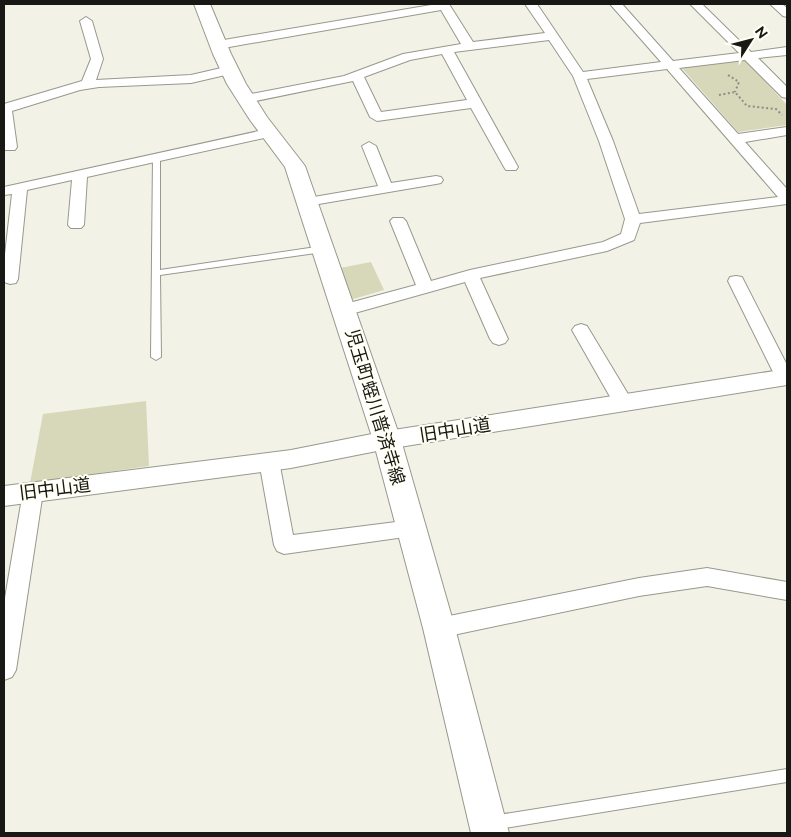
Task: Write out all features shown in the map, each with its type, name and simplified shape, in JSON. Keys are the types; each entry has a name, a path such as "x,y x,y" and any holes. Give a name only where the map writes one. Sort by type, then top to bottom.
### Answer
{"main road":[{"name":"児玉町蛭川普済寺線","path":"202,4 230,70 246,99 268,133 295,166 387,440 439,628 489,829"}],"street":[{"path":"344,310 470,275 607,246 628,237 633,220 606,141 579,76 531,4"},
{"path":"616,4 787,199"},
{"path":"696,4 787,94"},
{"path":"776,4 787,14"},
{"path":"218,44 444,5 469,46"},
{"path":"86,21 97,59 88,84"},
{"path":"246,99 347,79 407,57 469,46 553,36"},
{"path":"446,50 511,167"},
{"path":"579,76 787,51"},
{"path":"10,147 4,108 88,84 191,78 230,70"},
{"path":"357,75 377,117 476,103"},
{"path":"736,139 787,125"},
{"path":"4,191 268,133"},
{"path":"369,146 386,188"},
{"path":"76,225 80,174"},
{"path":"307,202 436,180"},
{"path":"10,279 20,188"},
{"path":"633,220 787,199"},
{"path":"398,221 426,288"},
{"path":"470,275 499,339"},
{"path":"736,281 786,377"},
{"path":"581,330 624,404"},
{"name":"旧中山道","path":"4,496 269,461 387,440 786,377"},
{"path":"269,461 284,545 412,528"},
{"path":"4,670 33,492"},
{"path":"439,628 639,587 707,577 787,591"}],"lane":[{"path":"156,158 156,358"},
{"path":"156,273 323,249"},
{"path":"489,829 787,775"}],"path":[{"path":"699,97 735,92 747,106 776,109 787,125"}],"green space":[{"path":"745,60 787,105 787,125 738,132 681,67"},
{"path":"371,262 384,290 350,300 340,268"},
{"path":"146,401 149,466 30,483 43,414"}]}
